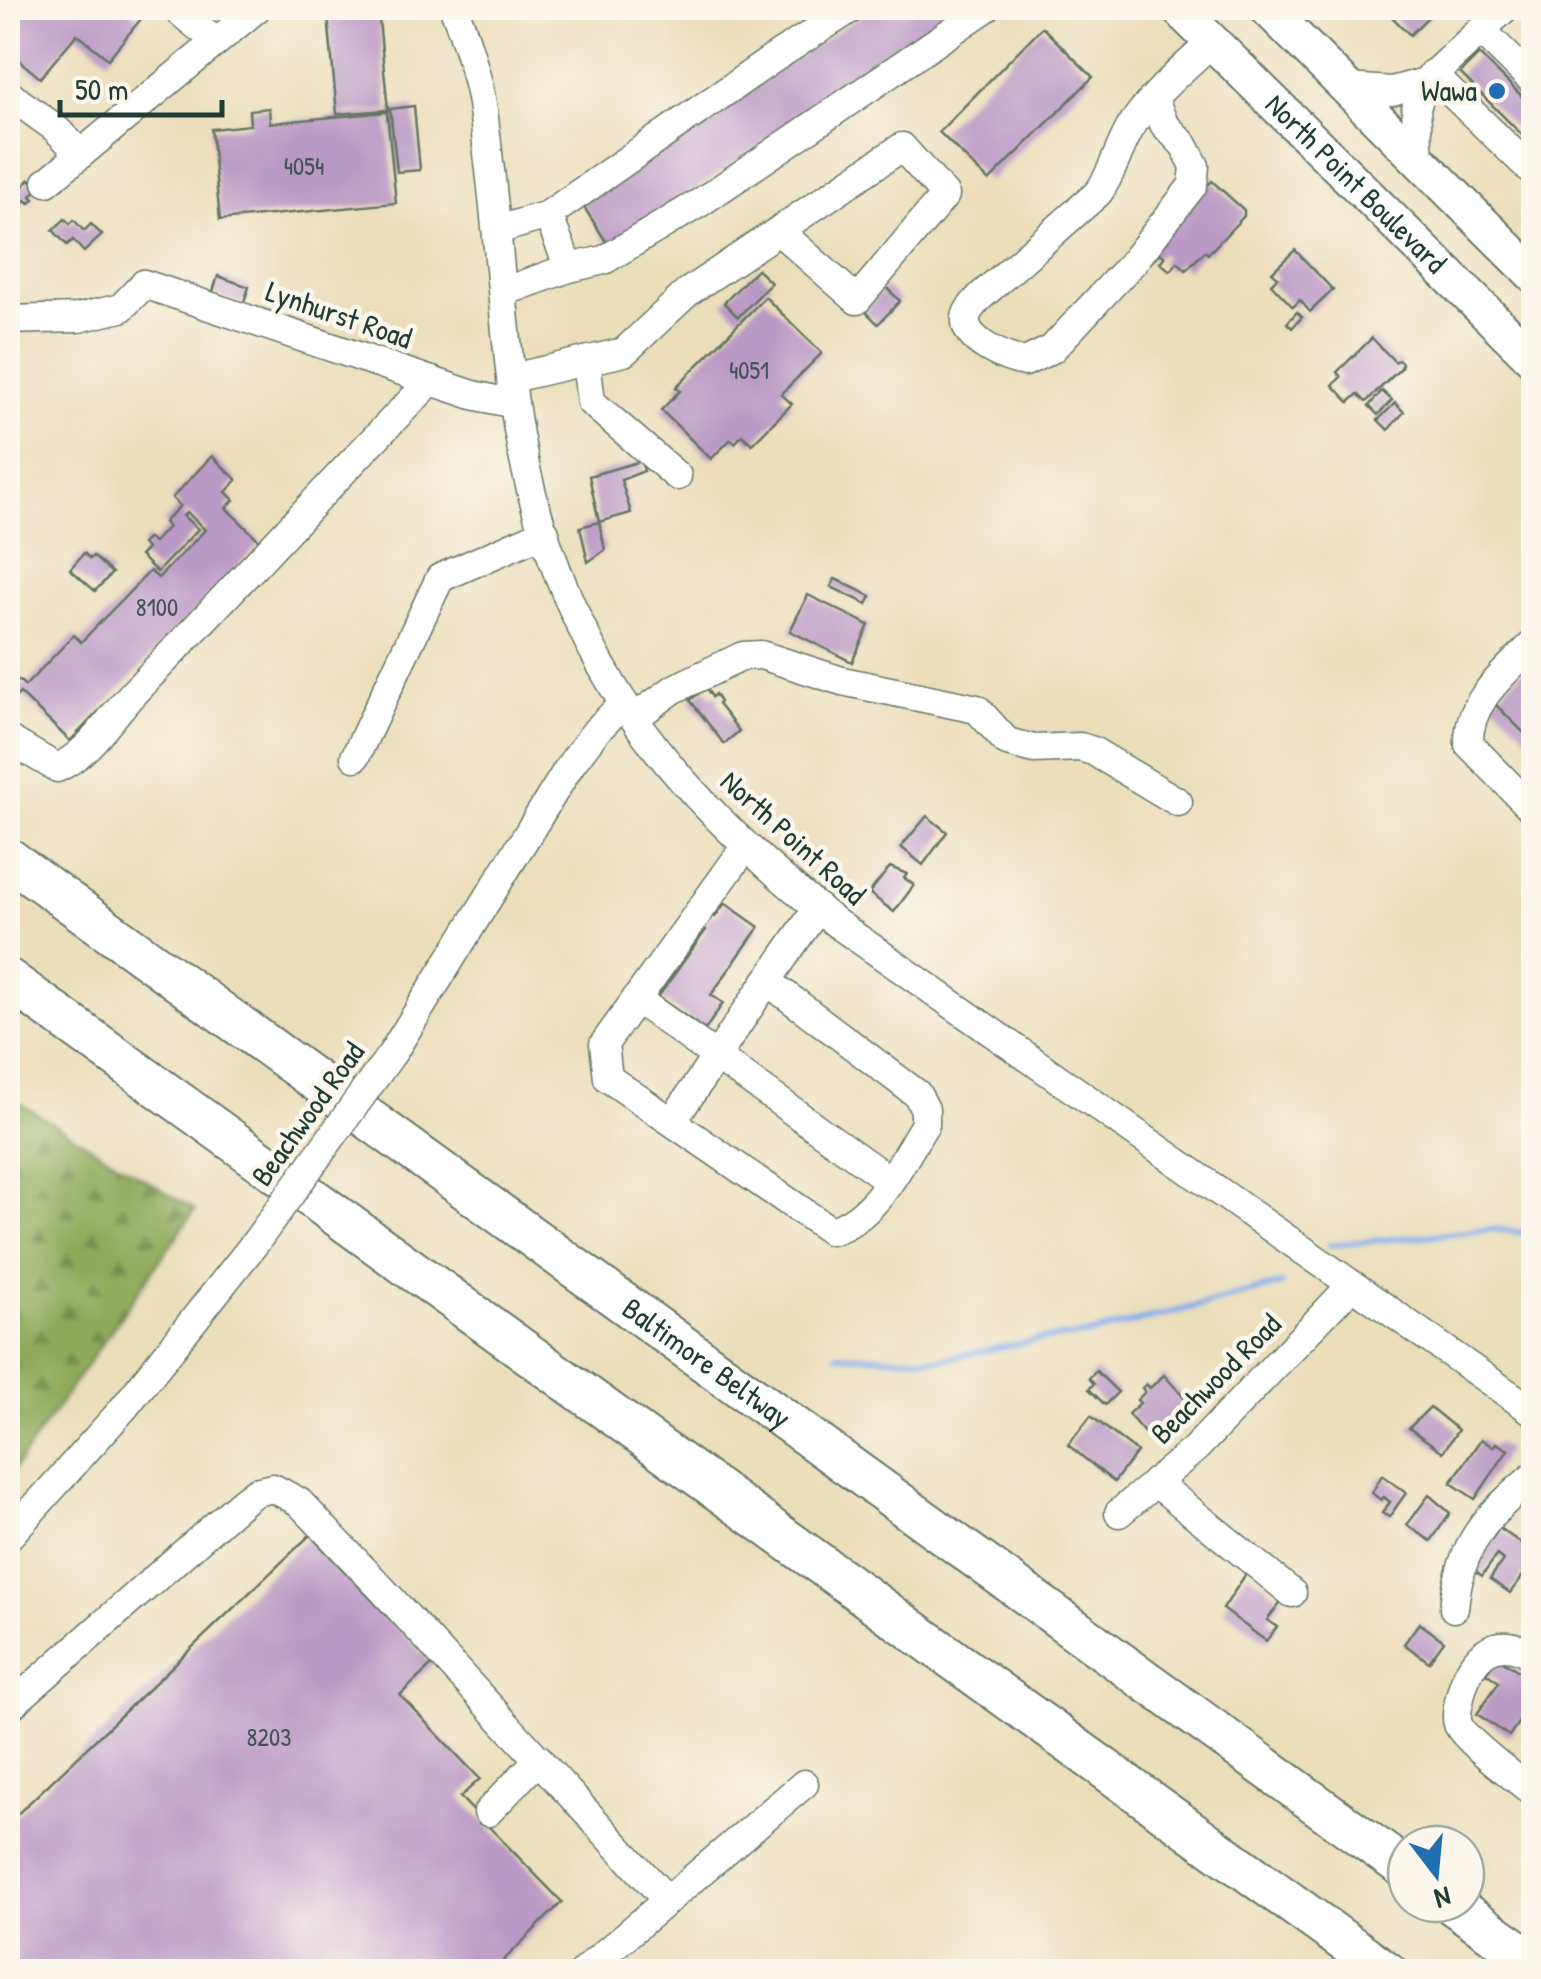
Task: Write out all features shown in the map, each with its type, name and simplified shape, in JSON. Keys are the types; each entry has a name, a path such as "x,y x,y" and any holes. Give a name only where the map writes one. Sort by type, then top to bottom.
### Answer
{"highway":[{"name":"Baltimore Beltway","path":"8,858 1386,1854"},
{"path":"8,979 1387,1972"},
{"path":"1326,1809 1386,1846"},
{"path":"1486,1910 1534,1940"},
{"path":"1480,1924 1534,1962"}],"main road":[{"name":"North Point Boulevard","path":"1178,8 1527,341"},
{"name":"North Point Boulevard","path":"1268,8 1534,276"}],"street":[{"path":"175,8 216,41"},
{"path":"48,182 256,8"},
{"name":"North Point Road","path":"454,8 478,82 513,391 524,454 546,532 584,630 629,710 670,766 746,846 818,908 891,963 1534,1412"},
{"path":"497,230 548,216 852,8"},
{"path":"503,292 604,260 702,202 986,8"},
{"path":"1419,160 1416,108 1429,78 1505,8"},
{"path":"1481,30 1534,82"},
{"path":"1154,99 1164,124 1184,144 1195,166 1193,185 1134,260 1052,349 1025,362 1002,356 968,328 970,310 980,296 1098,193 1133,124 1154,99 1212,42"},
{"path":"1347,88 1392,90 1429,78"},
{"path":"1429,78 1534,173"},
{"path":"8,94 55,128 81,154"},
{"path":"513,391 586,360 624,352 688,292 902,147 946,196 857,300 779,231"},
{"path":"548,216 569,268"},
{"name":"Lynhurst Road","path":"8,320 78,318 122,308 144,284 431,381 513,391"},
{"path":"586,360 591,402 677,476"},
{"path":"8,739 57,768 75,760 123,703 246,577 372,438 431,381"},
{"path":"355,756 440,578 546,532"},
{"path":"1534,643 1482,697 1468,727 1469,744 1534,811"},
{"name":"Beachwood Road","path":"8,1538 123,1408 256,1243 393,1052 571,764 596,731 629,710 743,656 762,655 842,681 977,710 1007,742 1034,749 1080,747 1092,751 1178,802"},
{"path":"746,846 604,1044 608,1078 831,1231 848,1226 871,1208 925,1124 926,1109 917,1094 767,982"},
{"path":"672,1122 818,908"},
{"path":"636,999 889,1180"},
{"name":"Beachwood Road","path":"1119,1513 1195,1449 1352,1285"},
{"path":"1454,1608 1457,1575 1477,1531 1534,1476"},
{"path":"1155,1482 1292,1593"},
{"path":"8,1708 242,1502 255,1492 273,1488 299,1502 666,1899"},
{"path":"1534,1657 1520,1647 1501,1644 1478,1657 1468,1670 1458,1706 1458,1724 1468,1738 1534,1793"},
{"path":"488,1812 539,1759"},
{"path":"583,1972 804,1784"}],"green space":[{"path":"8,1096 195,1210 8,1478"}],"building":[{"path":"8,8 127,8 141,19 108,59 77,34 40,78 8,51"},
{"path":"872,8 969,8 609,246 580,201"},
{"path":"1383,8 1437,8 1410,35"},
{"path":"378,10 388,110 337,114 328,15"},
{"path":"1042,27 1093,77 989,181 939,132"},
{"name":"Wawa","path":"1479,54 1534,108 1534,147 1460,73"},
{"path":"414,106 420,170 397,172 390,109"},
{"path":"269,108 270,123 387,112 396,203 220,220 211,129 250,125 249,110"},
{"path":"30,179 39,187 31,196 34,199 30,203 26,200 8,219 8,202"},
{"path":"1212,181 1244,210 1244,216 1208,254 1205,251 1186,270 1178,262 1170,271 1160,262 1165,257 1160,253 1154,259 1146,251"},
{"path":"65,219 70,224 74,220 84,231 91,224 102,235 84,252 73,240 67,245 53,230"},
{"path":"1295,250 1333,290 1310,312 1300,300 1293,307 1271,284 1278,277 1272,272"},
{"path":"757,269 771,283 738,317 724,303"},
{"path":"218,276 249,287 243,305 212,294"},
{"path":"886,287 900,301 878,324 864,310"},
{"path":"765,297 822,353 781,394 792,404 752,444 742,435 735,443 731,439 711,459 661,410 680,391 676,387"},
{"path":"1297,312 1302,317 1292,328 1287,323"},
{"path":"1372,338 1395,362 1402,363 1401,368 1366,402 1358,394 1349,402 1333,385 1341,377 1337,372"},
{"path":"1382,391 1392,400 1378,415 1369,406"},
{"path":"1395,403 1404,412 1388,430 1378,420"},
{"path":"212,456 237,480 226,492 234,500 226,508 261,542 70,741 20,693 11,701 8,692 19,680 25,686 74,635 81,642 150,571 158,578 205,530 187,512 183,516 198,529 157,572 140,556 147,549 142,544 148,538 153,543 168,527 164,522 180,506 172,498"},
{"path":"641,461 644,471 621,480 631,513 599,522 589,476"},
{"path":"599,522 605,550 588,562 580,527"},
{"path":"84,553 112,573 95,591 70,569"},
{"path":"835,579 871,596 867,604 831,587"},
{"path":"808,595 869,625 852,662 790,631"},
{"path":"1534,659 1534,743 1492,701"},
{"path":"706,688 712,697 715,694 739,731 724,744 690,700"},
{"path":"927,816 947,832 923,865 901,847"},
{"path":"890,867 907,874 904,878 914,885 894,912 869,893"},
{"path":"725,903 759,927 711,995 723,1003 705,1030 658,997 706,930 702,927 711,914 715,917"},
{"path":"1096,1371 1118,1392 1105,1405 1089,1389 1094,1384 1089,1378"},
{"path":"1164,1375 1189,1403 1147,1436 1128,1414 1140,1403 1137,1400 1145,1392 1142,1388 1146,1384 1150,1388"},
{"path":"1430,1407 1458,1430 1443,1452 1409,1428"},
{"path":"1091,1416 1137,1452 1114,1482 1068,1445"},
{"path":"1481,1439 1508,1450 1475,1499 1451,1483"},
{"path":"1382,1475 1406,1493 1389,1517 1382,1513 1390,1502 1372,1493"},
{"path":"1429,1495 1450,1513 1431,1541 1407,1525"},
{"path":"1499,1528 1534,1552 1534,1561 1510,1593 1490,1579 1503,1560 1497,1555 1482,1576 1472,1568"},
{"path":"310,1535 433,1664 400,1695 480,1779 460,1797 562,1902 492,1972 8,1972 8,1823"},
{"path":"1247,1572 1283,1599 1267,1620 1277,1627 1266,1641 1223,1609"},
{"path":"1419,1623 1444,1641 1429,1662 1404,1644"},
{"path":"1497,1657 1534,1681 1534,1729 1520,1720 1509,1736 1477,1714 1499,1682 1486,1673"}],"waterway":[{"path":"1330,1245 1495,1229 1534,1234"},
{"path":"837,1355 942,1359 1085,1335 1282,1284"}],"place":[{"name":"Wawa","path":"1497,91"}]}
